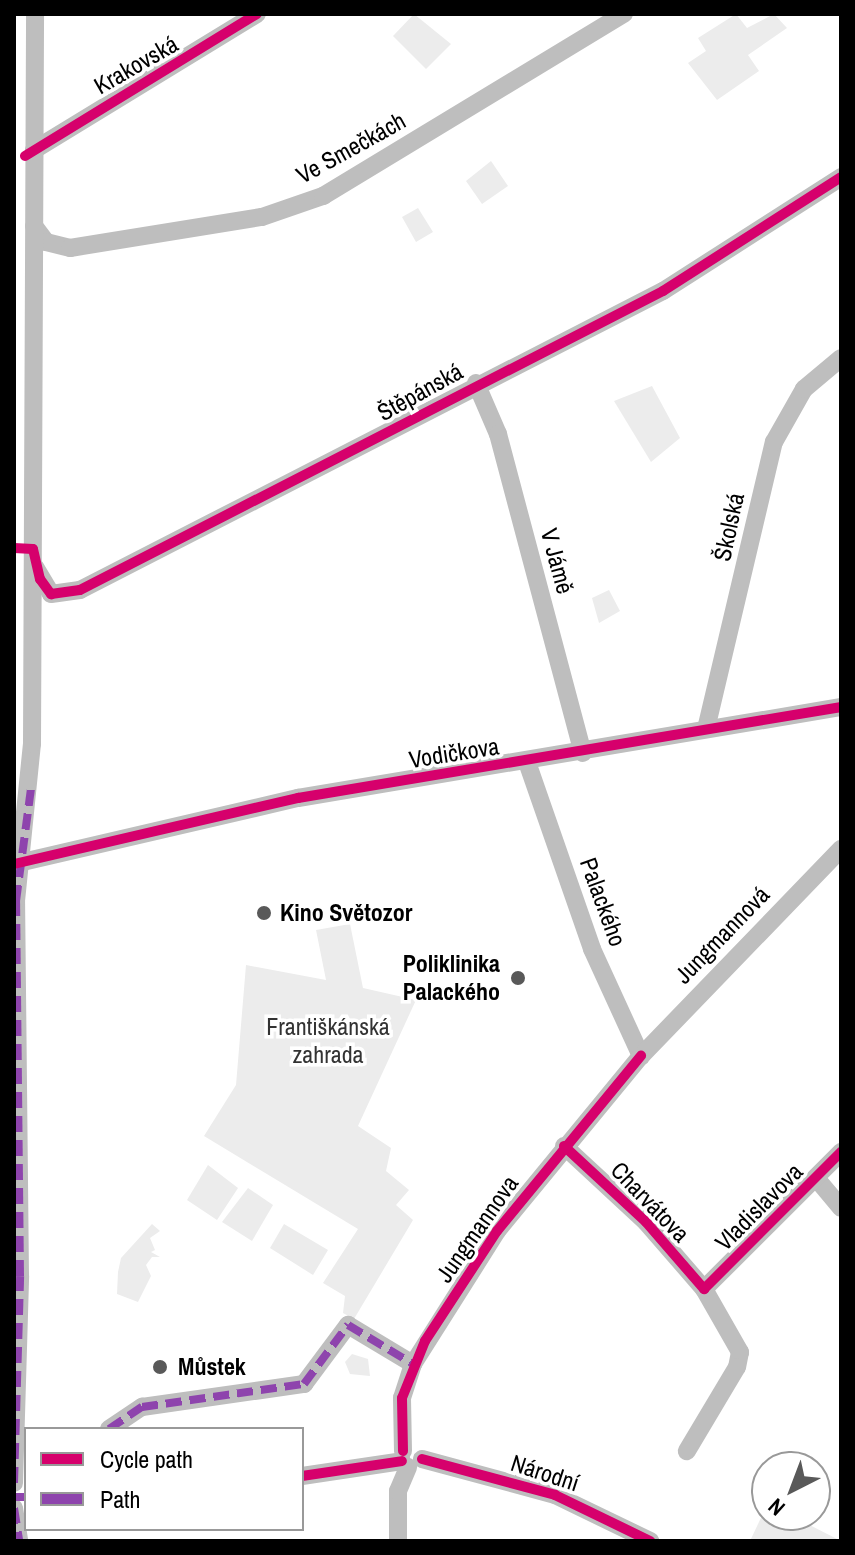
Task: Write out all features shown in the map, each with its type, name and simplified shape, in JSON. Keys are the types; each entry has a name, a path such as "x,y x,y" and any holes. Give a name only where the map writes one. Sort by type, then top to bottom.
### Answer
{"street":[{"path":"14,1483 21,1455 16,1292 16,901 18,863 31,788 35,14"},
{"name":"Krakovská","path":"34,150 257,14"},
{"name":"Ve Smečkách","path":"34,226 46,242 70,248 262,217 323,196 624,14"},
{"name":"Štěpánská","path":"33,549 46,590 57,595 80,590 476,383 663,291 841,177"},
{"name":"Školská","path":"706,729 774,442 804,389 841,358"},
{"name":"V Jámě","path":"476,383 498,434 583,753"},
{"name":"Vodičkova","path":"18,863 298,798 583,753 841,707"},
{"name":"Palackého","path":"527,762 592,949 641,1056"},
{"path":"14,819 31,788"},
{"name":"Jungmannová","path":"641,1056 841,849"},
{"name":"Jungmannova","path":"398,1541 398,1491 409,1460 402,1398 413,1364 497,1231 641,1056"},
{"name":"Charvátova","path":"564,1146 646,1222 704,1289 740,1352 737,1367 687,1451"},
{"name":"Vladislavova","path":"704,1289 841,1152"},
{"path":"816,1178 841,1208"},
{"path":"112,1427 142,1407 304,1384 348,1325 413,1364"},
{"path":"304,1476 409,1460"},
{"name":"Národní","path":"409,1460 555,1495 650,1541"},
{"path":"15,1515 19,1541"}],"green space":[{"path":"414,14 451,44 426,69 393,36"},
{"path":"736,14 747,28 774,14 787,28 748,55 759,71 717,100 688,63 706,51 698,38"},
{"path":"491,161 508,186 482,204 466,181"},
{"path":"418,208 433,232 416,242 402,217"},
{"path":"652,386 680,438 651,462 614,401"},
{"path":"609,590 620,611 599,623 592,598"},
{"name":"Františkánská zahrada","path":"350,924 363,988 416,1000 358,1126 391,1148 386,1171 409,1190 396,1205 413,1220 354,1319 343,1313 345,1296 323,1283 358,1229 204,1136 236,1085 246,965 326,980 316,930"},
{"path":"208,1165 238,1188 217,1220 187,1200"},
{"path":"248,1188 273,1205 252,1241 222,1222"},
{"path":"152,1224 160,1231 150,1238 155,1250 151,1252 160,1257 152,1257 146,1265 151,1276 138,1302 117,1294 118,1272 121,1258"},
{"path":"284,1224 328,1250 313,1275 270,1248"},
{"path":"352,1354 368,1359 370,1376 350,1374 345,1362"},
{"path":"755,1531 821,1531 841,1541 750,1541"}],"tram line":[{"path":"14,867 301,801 841,710"}],"marked path":[{"path":"14,1483 20,1276 16,901 31,788"},
{"path":"112,1427 142,1407 304,1384 348,1325 413,1364"},
{"path":"14,1497 24,1497"},
{"path":"14,1508 19,1541"}],"cycle path":[{"path":"25,156 257,14"},
{"path":"14,548 33,549 40,579 51,594 80,590 663,291 841,177"},
{"path":"14,864 298,798 841,707"},
{"path":"403,1451 402,1398 425,1341 497,1231 641,1056"},
{"path":"564,1146 646,1222 704,1289 841,1152"},
{"path":"422,1459 555,1495 650,1541"},
{"path":"304,1476 402,1461"}],"place":[{"name":"Kino Světozor","path":"264,913"},
{"name":"Poliklinika Palackého","path":"518,978"},
{"name":"Můstek","path":"160,1367"}]}
